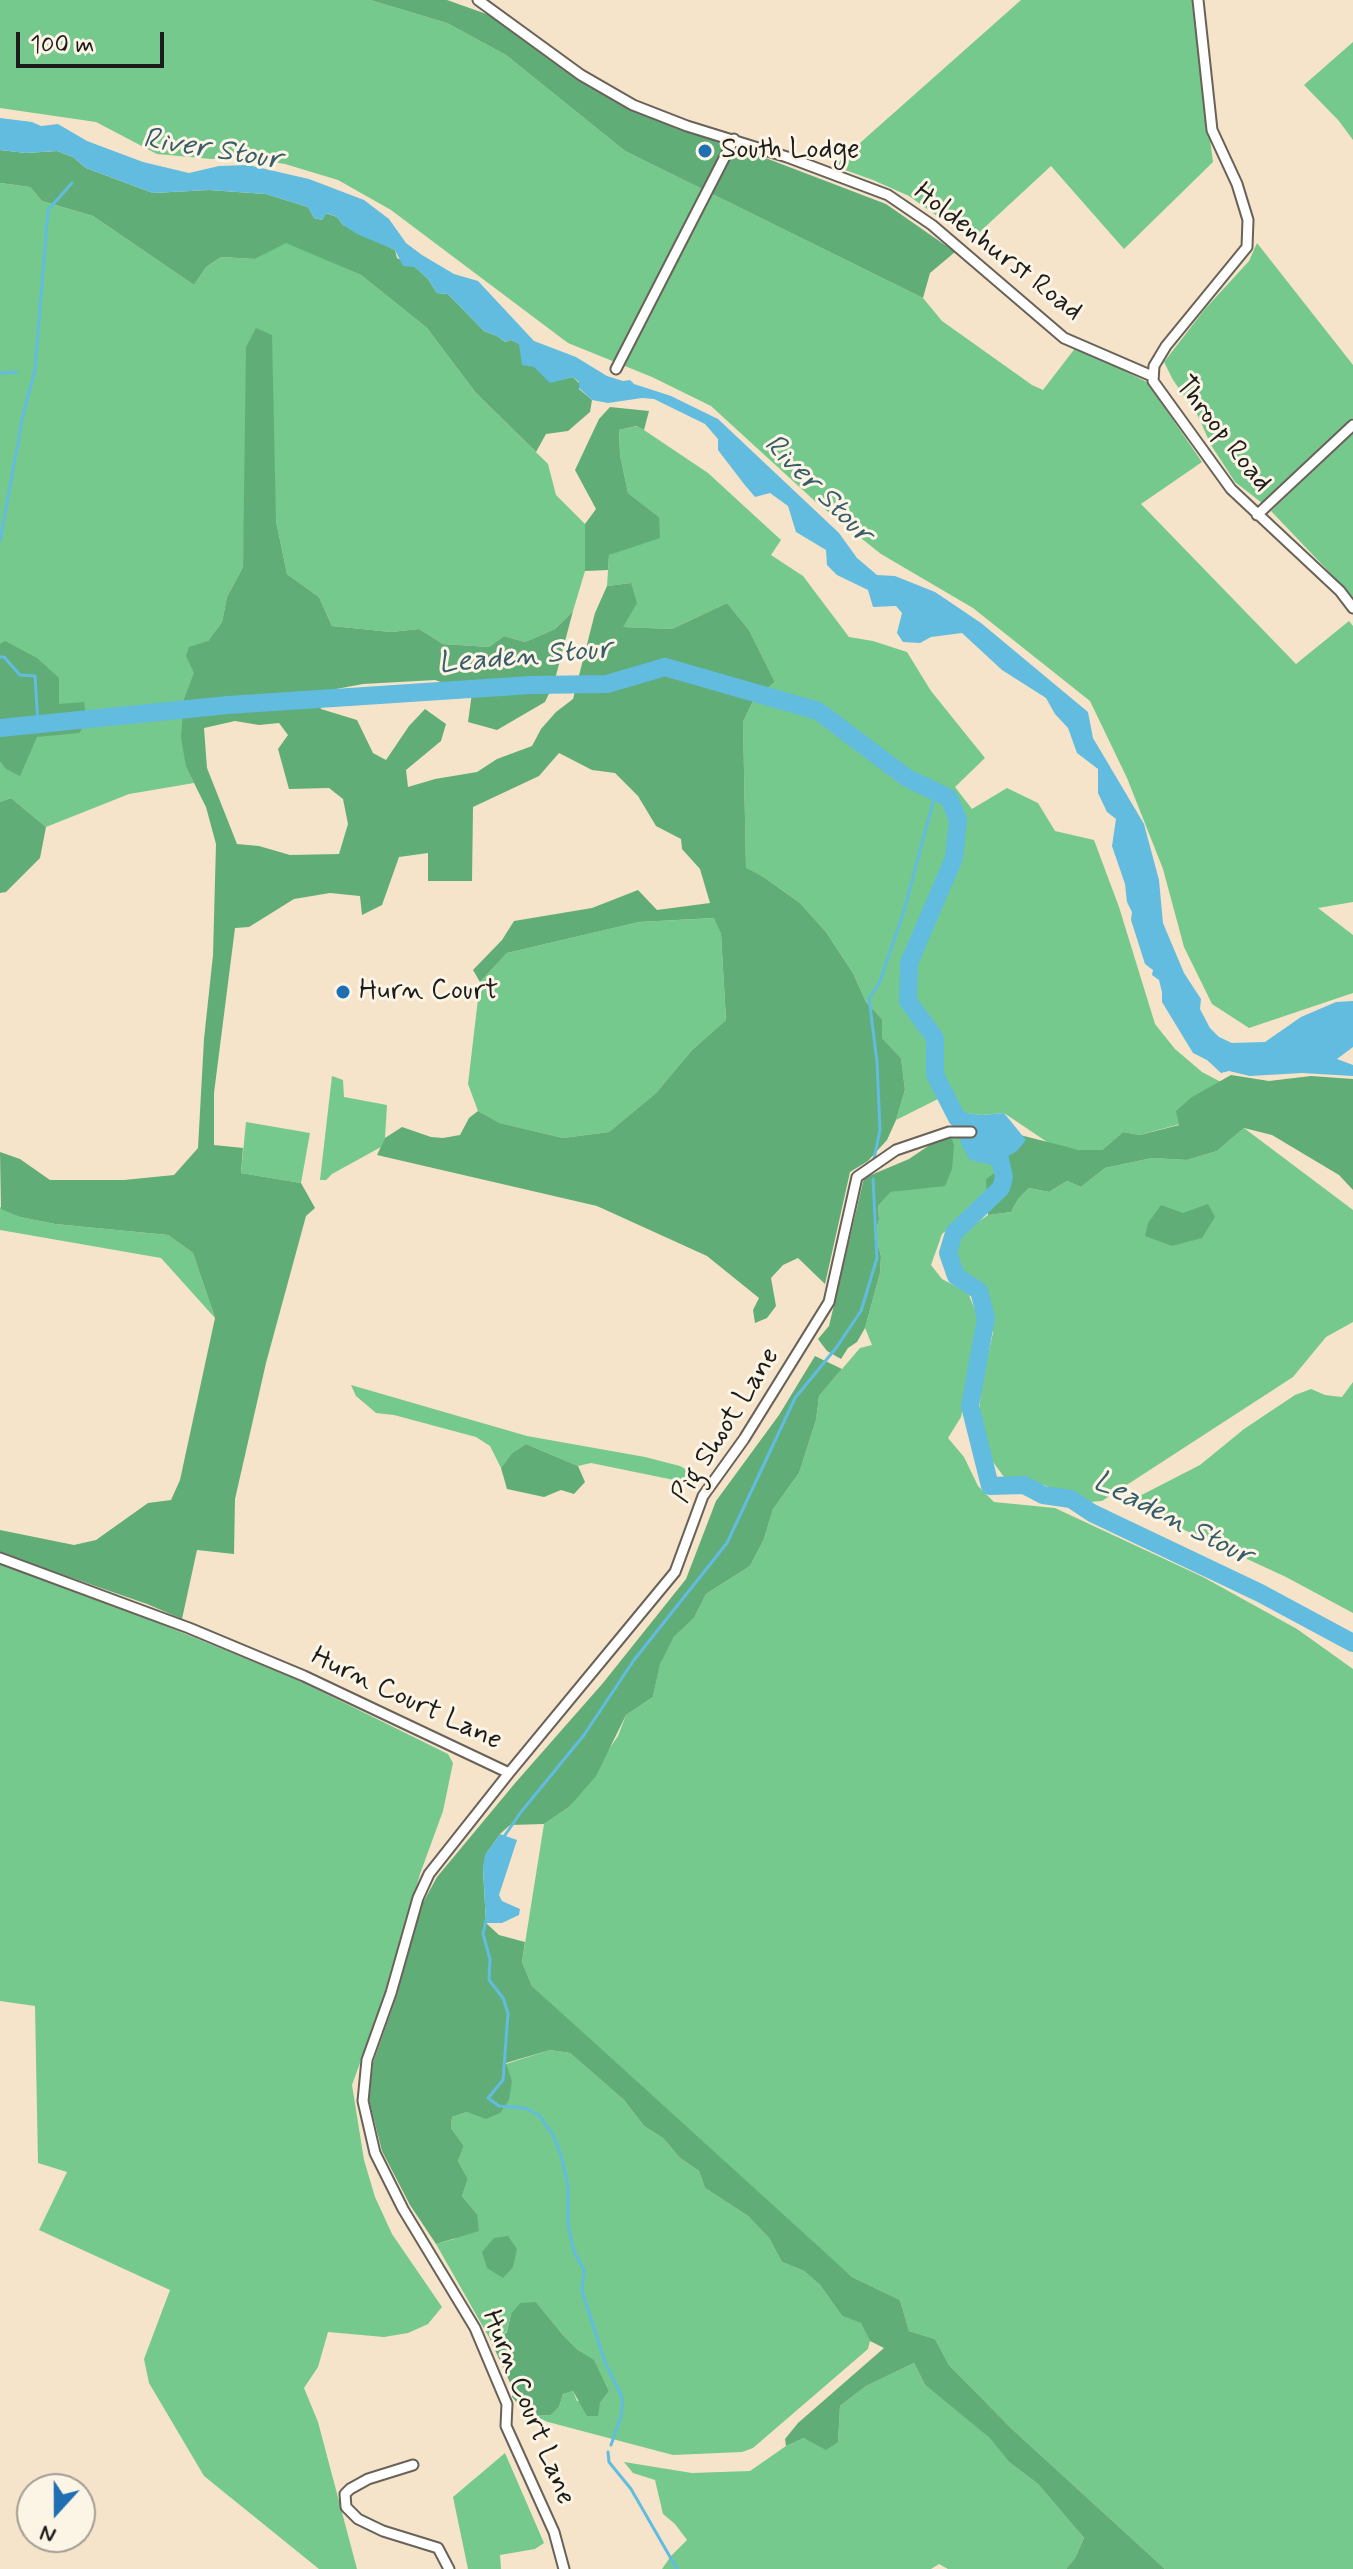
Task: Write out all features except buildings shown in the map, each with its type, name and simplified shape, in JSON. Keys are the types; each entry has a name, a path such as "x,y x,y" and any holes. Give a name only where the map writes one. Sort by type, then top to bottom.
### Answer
{"street":[{"name":"Holdenhurst Road","path":"478,0 581,75 633,105 888,195 942,232 1064,338 1152,376"},
{"name":"Throop Road","path":"1198,0 1212,130 1237,184 1248,220 1247,247 1166,346 1154,366 1152,376 1159,393 1231,489 1340,591 1353,608"},
{"path":"616,369 734,139"},
{"path":"1257,515 1353,425"},
{"name":"Pig Shoot Lane","path":"509,1773 675,1572 703,1496 744,1439 829,1302 857,1177 896,1150 949,1132 971,1132"},
{"name":"Hurn Court Lane","path":"0,1558 203,1634 304,1676 509,1773 429,1874 418,1898 391,1993 367,2060 363,2101 375,2153 403,2209 475,2328 501,2385 508,2410 506,2426 554,2532 564,2569"},
{"path":"413,2465 393,2469 350,2489 345,2494 346,2507 358,2519 383,2531 438,2548 449,2569"}],"green space":[{"path":"0,0 370,0 447,23 506,55 625,151 923,298 942,321 1032,385 1043,390 1076,347 1147,382 1202,462 1141,504 1296,664 1349,621 1353,626 1353,902 1318,908 1353,935 1353,993 1249,1028 1212,1004 1184,947 1163,869 1127,778 1090,701 973,608 881,554 817,503 711,406 652,377 568,343 391,210 338,180 285,164 245,157 211,159 157,154 96,122 0,108"},
{"path":"370,0 447,0 492,16 564,70 617,100 675,128 742,149 886,204 955,252 930,273 923,298 625,151 506,55 447,23"},
{"path":"1021,0 1192,0 1213,162 1124,249 1051,166 971,240 909,196 834,166"},
{"path":"1353,42 1353,140 1304,85"},
{"path":"0,150 26,153 57,151 73,157 86,168 153,193 209,190 266,194 308,207 314,218 322,220 326,213 337,217 343,225 395,250 397,258 415,267 437,293 448,294 484,331 505,342 511,340 520,344 534,366 550,382 573,377 579,383 579,389 592,400 590,412 568,431 546,434 536,452 476,393 427,328 361,275 286,243 255,259 221,257 206,267 194,285 93,216 42,201 30,187 0,183"},
{"path":"0,183 30,187 42,201 93,216 194,285 206,267 221,257 255,259 286,242 361,275 427,328 476,393 548,464 556,495 585,524 585,571 573,611 555,629 525,642 504,636 489,647 443,644 419,629 391,632 332,626 319,597 287,574 276,521 246,458 243,567 227,597 222,622 208,641 184,698 186,767 194,783 129,794 46,827 11,798 0,802"},
{"path":"1257,243 1353,365 1353,418 1262,503 1235,482 1164,362 1205,309 1249,261"},
{"path":"256,328 272,335 276,521 287,574 319,597 332,626 391,632 419,629 443,644 489,647 504,636 525,642 555,629 573,611 554,683 545,702 497,730 468,722 472,693 435,680 363,684 315,693 321,709 357,720 373,753 386,760 425,709 446,724 441,741 406,770 408,787 477,772 497,759 532,746 541,729 573,699 595,613 607,586 631,583 637,603 623,627 672,629 727,603 749,630 775,682 754,699 743,722 746,868 800,903 826,932 853,973 866,1002 882,1019 882,1038 901,1058 905,1090 887,1140 868,1161 850,1172 825,1284 798,1258 783,1265 771,1278 776,1306 767,1318 755,1323 753,1310 759,1298 707,1256 597,1206 377,1155 385,1138 402,1127 431,1137 460,1135 469,1118 478,1111 499,1123 563,1138 609,1132 656,1093 692,1050 726,1020 721,934 714,918 639,922 507,953 480,982 473,970 502,940 514,921 592,908 638,890 657,910 710,903 700,869 682,849 681,839 656,826 638,796 615,773 592,770 559,753 539,776 473,807 472,881 428,881 428,853 399,857 382,905 362,915 360,896 330,893 294,899 249,927 235,928 214,1093 214,1145 243,1148 241,1173 301,1183 315,1208 306,1216 266,1363 235,1499 234,1554 197,1550 182,1619 0,1553 0,1530 74,1545 96,1540 148,1503 171,1500 180,1480 215,1318 193,1253 168,1235 55,1224 20,1217 1,1209 0,1152 20,1159 50,1180 124,1180 174,1175 198,1148 204,1039 213,955 216,844 206,807 186,767 181,737 184,698 194,673 186,656 189,647 208,641 222,622 227,597 243,567 246,347","holes":["235,721 259,725 279,723 288,735 278,749 289,789 329,788 343,799 348,824 339,854 290,855 259,846 237,844 207,768 204,728"]},
{"path":"610,407 649,411 644,430 637,426 619,430 620,455 628,493 659,517 660,538 609,555 608,570 585,571 585,524 596,509 575,470 599,419"},
{"path":"638,426 708,473 781,540 771,555 803,576 849,637 907,652 931,691 985,758 955,787 972,809 1007,788 1038,803 1055,831 1094,840 1119,907 1155,1024 1175,1049 1202,1072 1221,1082 1180,1124 1140,1135 1123,1132 1102,1150 1079,1150 1050,1144 1004,1113 967,1113 957,1118 938,1099 896,1120 905,1090 901,1058 882,1038 882,1019 866,1002 853,973 826,932 800,903 765,878 746,869 743,722 754,699 775,682 749,630 727,603 672,629 622,627 631,583 607,586 609,555 659,517 628,493 620,455 619,430"},
{"path":"1353,433 1353,597 1271,511"},
{"path":"5,641 37,658 59,678 59,704 84,702 87,723 79,733 37,737 20,776 6,769 0,761 0,644"},
{"path":"11,798 46,827 40,858 6,892 0,893 0,802"},
{"path":"715,918 721,934 726,1020 692,1050 656,1093 609,1132 563,1138 498,1123 478,1111 468,1084 480,982 507,953 639,922"},
{"path":"1231,1075 1269,1081 1311,1076 1353,1079 1353,1190 1339,1175 1272,1135 1244,1128 1217,1151 1187,1160 1152,1158 1105,1168 1081,1187 1067,1181 1049,1192 1029,1188 1011,1212 988,1215 986,1179 1000,1169 1003,1159 998,1145 1020,1135 1079,1150 1102,1150 1123,1132 1140,1135 1179,1125 1176,1111 1192,1097"},
{"path":"332,1076 343,1080 344,1097 387,1105 385,1138 381,1147 326,1180 320,1180"},
{"path":"246,1122 310,1133 301,1183 241,1173"},
{"path":"965,1128 988,1149 1000,1169 985,1196 942,1234 931,1265 942,1279 968,1293 980,1322 961,1417 948,1438 964,1457 978,1486 994,1502 1055,1508 1203,1577 1297,1629 1353,1669 1353,2569 1165,2569 1012,2429 949,2365 935,2339 909,2331 900,2300 852,2277 779,2214 532,1986 522,1962 544,1824 569,1807 618,1736 626,1715 653,1697 660,1663 674,1637 694,1618 706,1594 750,1566 764,1539 773,1509 799,1473 816,1420 819,1396 860,1348 872,1345 865,1328 880,1273 881,1256 875,1235 878,1206 891,1192 916,1188 949,1132"},
{"path":"1244,1128 1353,1210 1353,1322 1326,1337 1293,1377 1102,1501 1089,1502 1044,1485 1004,1477 988,1455 979,1413 982,1381 993,1333 983,1287 962,1273 952,1254 961,1234 988,1215 1011,1212 1029,1188 1049,1192 1067,1181 1081,1187 1105,1168 1152,1158 1187,1160 1217,1151"},
{"path":"949,1132 954,1145 952,1169 945,1186 891,1192 878,1206 875,1235 881,1256 880,1273 865,1328 841,1359 827,1351 818,1339 829,1326 864,1178 909,1159"},
{"path":"1208,1204 1215,1217 1202,1238 1172,1246 1145,1236 1148,1223 1161,1205 1183,1213"},
{"path":"0,1207 20,1217 55,1224 168,1235 193,1253 215,1318 161,1258 0,1230"},
{"path":"815,1356 842,1369 819,1396 816,1420 799,1473 773,1509 764,1539 750,1566 706,1594 694,1618 674,1637 660,1664 653,1697 626,1715 596,1776 569,1807 544,1824 510,1825 500,1834 486,1854 483,1869 486,1923 499,1935 525,1942 522,1962 532,1986 852,2277 900,2300 909,2331 935,2339 949,2365 1012,2429 1165,2569 1066,2569 1084,2538 1038,2484 1009,2462 990,2438 925,2385 914,2363 866,2386 840,2406 838,2442 826,2450 804,2438 786,2446 785,2439 798,2423 884,2348 870,2341 861,2323 842,2316 820,2285 804,2271 782,2262 769,2238 748,2216 705,2188 699,2171 680,2158 663,2138 644,2126 624,2100 570,2053 550,2050 506,2063 512,2081 509,2100 500,2113 486,2119 467,2112 452,2117 451,2128 464,2146 458,2161 468,2179 462,2196 477,2214 479,2231 436,2244 410,2205 382,2151 369,2100 373,2063 397,1995 420,1908 437,1877 603,1683 686,1579 716,1501 779,1415"},
{"path":"1353,1382 1353,1613 1286,1577 1126,1503 1200,1465 1244,1429 1295,1395 1311,1389 1342,1397"},
{"path":"351,1385 527,1436 645,1457 689,1471 679,1481 591,1463 578,1466 526,1444 512,1453 501,1468 490,1446 476,1437 376,1413 356,1396"},
{"path":"526,1444 578,1466 585,1482 574,1494 561,1490 544,1497 507,1489 501,1468 512,1453"},
{"path":"0,1563 46,1577 298,1680 448,1754 453,1763 443,1811 420,1874 386,1991 352,2085 364,2160 375,2197 392,2234 442,2307 428,2324 408,2333 384,2337 328,2332 318,2367 304,2388 318,2422 357,2569 319,2569 204,2476 149,2383 144,2359 170,2290 39,2230 67,2172 38,2163 35,2006 0,2001"},
{"path":"550,2050 570,2053 624,2100 644,2126 663,2138 680,2158 699,2171 705,2188 748,2216 769,2238 782,2262 804,2271 820,2285 842,2316 862,2323 870,2341 868,2349 753,2448 742,2452 673,2455 534,2416 551,2415 559,2407 563,2394 573,2391 577,2401 600,2403 609,2391 594,2361 563,2335 536,2302 511,2314 507,2331 500,2338 490,2339 436,2244 454,2239 477,2214 462,2196 468,2179 458,2161 464,2146 451,2128 452,2117 467,2112 512,2082 506,2064"},
{"path":"508,2236 517,2249 513,2267 503,2278 487,2268 482,2252 494,2238"},
{"path":"536,2302 578,2350 594,2360 609,2391 600,2403 598,2416 587,2416 573,2391 563,2394 559,2407 551,2415 534,2416 523,2410 512,2397 512,2387 490,2339 500,2338 507,2332 511,2314 520,2303"},
{"path":"914,2363 925,2385 991,2438 1009,2462 1038,2484 1084,2538 1066,2569 948,2569 939,2564 931,2569 662,2569 687,2540 663,2514 655,2480 633,2473 624,2462 692,2473 750,2471 786,2446 804,2438 838,2442 840,2406 866,2386"},
{"path":"505,2453 544,2543 535,2549 500,2555 501,2569 468,2569 453,2497"}],"water":[{"path":"0,118 41,126 58,124 87,141 143,162 189,173 219,166 248,165 309,179 364,200 389,219 406,243 422,255 454,274 478,281 534,341 576,357 607,376 630,380 718,419 839,533 857,558 877,575 895,576 935,592 981,623 1088,712 1093,738 1144,824 1159,880 1163,923 1184,973 1201,999 1200,1009 1210,1028 1232,1043 1265,1042 1301,1017 1336,1002 1353,1001 1353,1047 1337,1059 1353,1065 1353,1076 1221,1073 1207,1060 1193,1053 1162,1002 1159,980 1145,964 1112,846 1116,819 1107,812 1098,793 1098,769 1077,753 1068,728 1046,698 1002,670 962,633 931,637 920,643 903,642 897,633 902,613 896,606 873,607 868,590 837,575 827,565 826,550 796,532 788,506 770,493 755,497 718,450 718,439 705,424 654,399 608,403 592,400 573,377 550,383 534,367 522,365 519,344 511,340 505,342 484,331 448,294 437,293 415,267 403,266 395,250 357,234 337,217 327,213 322,220 314,218 308,207 266,194 209,190 153,193 86,168 73,157 57,151 26,153 0,150"},
{"path":"967,1113 1004,1113 1026,1140 1017,1151 992,1165 970,1160 961,1144 957,1118"},
{"path":"500,1834 517,1840 499,1895 502,1901 520,1909 519,1915 502,1923 486,1923 485,1855"}],"waterway":[{"path":"0,541 23,415 35,370 48,210 72,183"},
{"path":"0,373 17,372"},
{"path":"0,657 4,657 20,675 35,676 38,724"},
{"name":"Leaden Stour","path":"0,728 228,705 531,685 607,684 665,667 818,711 907,778 949,798 958,820 954,858 909,963 908,1001 935,1038 935,1075 957,1118 996,1142 1004,1177 1001,1188 954,1233 948,1253 956,1276 979,1291 986,1318 970,1406 990,1486 1024,1485 1043,1495 1071,1499 1092,1513 1260,1593 1353,1643"},
{"path":"874,1159 880,1130 877,1062 869,998 879,984 904,911 936,791"},
{"path":"503,1838 584,1735 634,1660 727,1543 795,1398 836,1348 861,1311 877,1258 873,1179"},
{"path":"486,1920 483,1934 490,1959 489,1980 503,1998 508,2013 503,2080 488,2098 499,2106 525,2108 539,2115 553,2135 561,2155 568,2186 568,2224 574,2252 584,2270 582,2291 605,2362 623,2399 611,2445"},
{"path":"608,2452 609,2462 631,2489 677,2569"}],"place":[{"name":"South Lodge","path":"705,151"},
{"name":"Hurn Court","path":"343,992"}],"water label":[{"name":"River Stour","path":"212,151"},
{"name":"River Stour","path":"817,490"}]}
